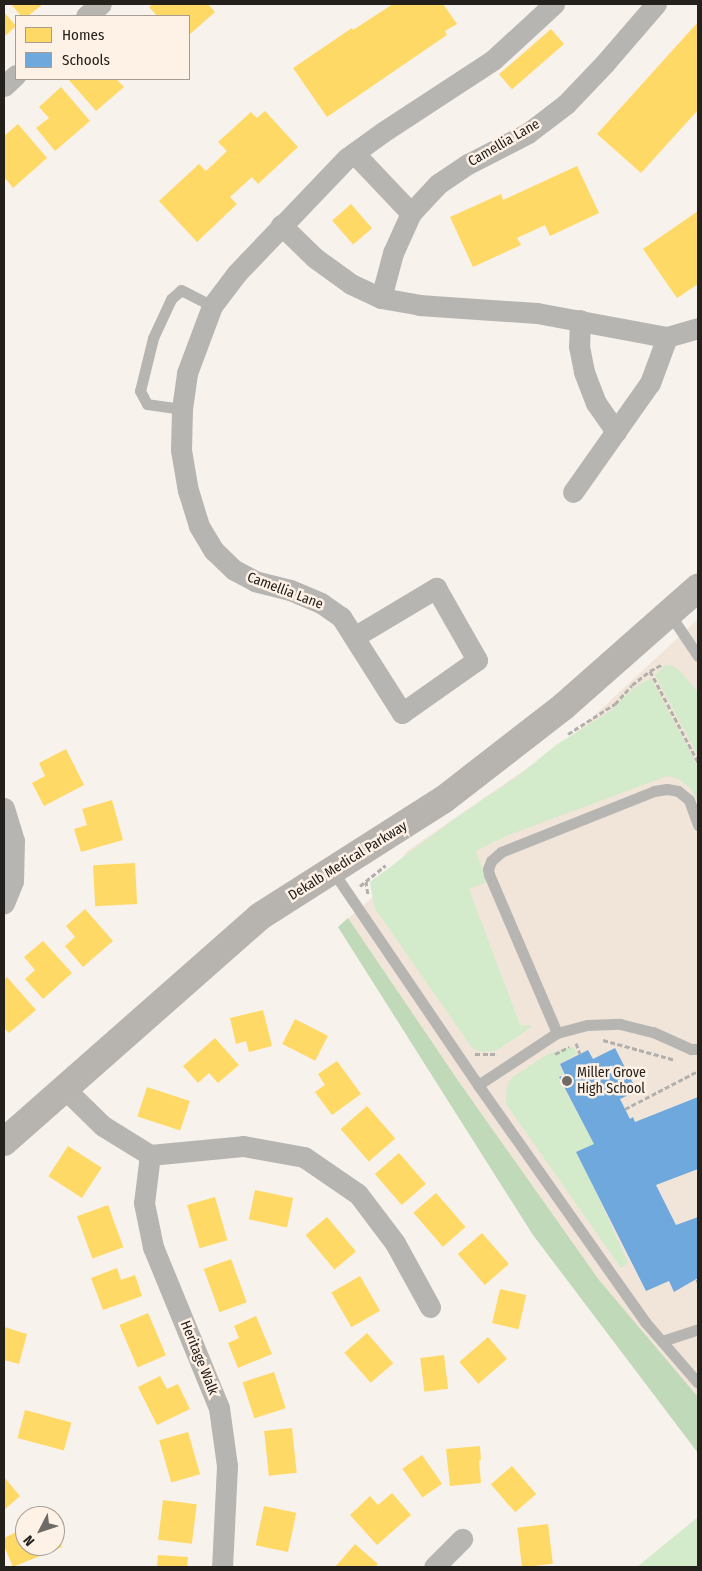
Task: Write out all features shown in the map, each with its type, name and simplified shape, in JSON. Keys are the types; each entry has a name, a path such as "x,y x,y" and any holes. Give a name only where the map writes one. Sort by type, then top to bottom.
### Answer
{"main road":[{"name":"Dekalb Medical Parkway","path":"4,1142 259,917 444,800 564,706 698,588"}],"street":[{"path":"87,15 101,4"},
{"name":"Camellia Lane","path":"354,636 436,588 477,660 402,713 341,617 321,603 290,590 255,581 234,570 214,551 199,526 188,491 180,450 182,409 187,373 212,306 237,273 281,226 354,153 493,60 554,4"},
{"name":"Camellia Lane","path":"382,298 393,253 411,213 438,184 468,164 528,133 566,104 605,63 656,4"},
{"path":"4,86 15,76"},
{"path":"354,153 411,213"},
{"path":"281,226 315,258 351,284 382,298 419,305 537,313 667,337 698,328"},
{"path":"580,320 579,346 584,372 596,403 616,432"},
{"path":"573,492 650,384 667,337"},
{"path":"4,808 14,841 13,881 4,903"},
{"path":"64,1088 103,1126 150,1155 243,1146 304,1157 358,1194 395,1243 430,1306"},
{"name":"Heritage Walk","path":"150,1155 144,1203 153,1247 219,1408 227,1466 222,1567"},
{"path":"434,1567 462,1539"}],"lane":[{"path":"182,409 147,404 140,391 153,338 171,299 181,290 212,306"},
{"path":"669,613 698,656"},
{"path":"557,1033 489,874 488,868 491,861 501,852 654,791 667,789 678,791 689,800 698,825"},
{"path":"332,870 478,1085 646,1323 698,1383"},
{"path":"478,1085 557,1033 586,1025 620,1024 653,1032 691,1049 698,1050"},
{"path":"662,1340 698,1329"}],"path":[{"path":"564,737 615,704 632,685 661,665"},
{"path":"650,671 698,762"},
{"path":"357,888 389,863"},
{"path":"366,881 369,900"},
{"path":"552,1056 583,1039"},
{"path":"600,1039 680,1061"},
{"path":"576,1043 580,1054"},
{"path":"472,1053 491,1055 504,1049"},
{"path":"625,1109 698,1071"}],"shaded area":[{"name":"Miller Grove High School","path":"698,619 698,1453 533,1235 338,927 374,896 407,851 568,740"}],"green space":[{"path":"666,665 673,666 681,672 698,692 698,756 655,675"},
{"path":"651,678 698,767 698,802 691,789 679,779 667,776 506,836 476,851 487,882 469,889 520,1025 533,1026 496,1051 484,1052 473,1049 374,907 370,882 457,817 518,776 556,745 609,712 634,688"},
{"path":"348,918 459,1082 599,1280 698,1397 698,1453 533,1235 338,927"},
{"path":"571,1047 574,1048 577,1054 559,1064 564,1074 558,1077 594,1144 578,1152 628,1263 621,1268 506,1104 507,1085 513,1077 548,1054"},
{"path":"698,1517 698,1567 637,1567"}],"building: Homes":[{"path":"11,4 43,4 29,15 20,15"},
{"path":"153,4 208,4 215,12 190,34 190,15 156,15 149,7"},
{"path":"393,4 443,4 457,24 445,31 447,35 327,117 293,68 352,28 353,30"},
{"path":"4,12 15,27 4,37"},
{"path":"698,22 698,110 641,173 597,134"},
{"path":"551,29 564,44 512,89 499,74"},
{"path":"69,80 117,80 124,87 96,111"},
{"path":"61,87 90,121 55,151 36,128 49,118 39,107"},
{"path":"265,111 298,147 258,184 252,177 230,197 237,204 197,242 159,201 199,164 206,171 227,151 218,142 251,112 257,118"},
{"path":"18,124 47,158 13,188 4,177 4,136"},
{"path":"577,166 599,213 550,236 545,225 517,238 521,245 473,267 450,217 501,194 503,200"},
{"path":"351,204 372,228 353,245 332,220"},
{"path":"698,211 698,284 677,298 643,249"},
{"path":"66,749 84,785 44,806 32,783 45,776 39,763"},
{"path":"112,800 123,840 81,852 74,829 87,825 82,809"},
{"path":"135,863 137,904 95,906 93,865"},
{"path":"85,909 113,941 83,967 65,946 75,937 66,926"},
{"path":"43,941 72,973 43,999 25,979 35,970 24,957"},
{"path":"7,977 36,1010 9,1033 4,1028 4,980"},
{"path":"263,1010 272,1046 249,1052 246,1041 236,1044 230,1018"},
{"path":"295,1019 328,1036 315,1061 282,1044"},
{"path":"215,1038 239,1065 218,1083 209,1073 198,1083 183,1066"},
{"path":"337,1061 361,1094 332,1115 315,1092 325,1085 318,1074"},
{"path":"147,1087 190,1101 180,1130 137,1116"},
{"path":"367,1106 395,1138 369,1161 341,1129"},
{"path":"68,1146 102,1168 82,1198 48,1176"},
{"path":"399,1153 426,1184 402,1205 375,1174"},
{"path":"255,1190 293,1198 287,1227 249,1219"},
{"path":"436,1193 466,1227 443,1247 413,1213"},
{"path":"215,1197 227,1240 200,1248 187,1205"},
{"path":"108,1205 123,1247 92,1259 77,1216"},
{"path":"327,1217 356,1251 334,1269 306,1235"},
{"path":"482,1233 509,1264 485,1285 458,1254"},
{"path":"231,1259 247,1302 219,1312 204,1269"},
{"path":"117,1268 121,1280 135,1275 142,1296 103,1310 91,1278"},
{"path":"360,1276 380,1311 351,1327 331,1292"},
{"path":"500,1289 526,1295 518,1329 492,1323"},
{"path":"148,1313 166,1355 137,1367 119,1325"},
{"path":"256,1316 272,1354 238,1368 228,1343 239,1338 234,1326"},
{"path":"4,1327 27,1334 19,1364 4,1360"},
{"path":"367,1333 393,1363 371,1383 344,1353"},
{"path":"488,1337 507,1359 478,1384 459,1362"},
{"path":"444,1355 448,1389 424,1392 420,1358"},
{"path":"274,1372 286,1408 254,1418 243,1382"},
{"path":"160,1376 167,1389 178,1384 190,1409 157,1425 138,1387"},
{"path":"25,1410 71,1422 64,1450 17,1438"},
{"path":"292,1428 297,1473 269,1476 264,1431"},
{"path":"188,1432 200,1474 171,1483 159,1440"},
{"path":"480,1446 481,1483 450,1486 446,1449"},
{"path":"422,1455 442,1484 422,1497 402,1469"},
{"path":"512,1466 536,1494 515,1512 491,1484"},
{"path":"4,1477 20,1496 4,1510"},
{"path":"392,1493 411,1515 377,1545 350,1515 370,1496 378,1505"},
{"path":"163,1500 197,1504 192,1544 158,1540"},
{"path":"264,1506 296,1513 288,1552 256,1545"},
{"path":"548,1524 553,1564 522,1567 517,1528"},
{"path":"15,1533 15,1556 40,1556 13,1567 4,1546 4,1538"},
{"path":"355,1544 378,1564 375,1567 335,1567"},
{"path":"158,1555 188,1557 187,1567 157,1567"}],"building: Schools":[{"path":"615,1048 637,1091 620,1099 630,1119 633,1117 635,1122 698,1097 698,1169 656,1185 676,1225 698,1217 698,1278 674,1292 669,1281 646,1291 576,1152 594,1144 559,1077 565,1075 560,1064 588,1050 593,1059"}],"place":[{"name":"Miller Grove High School","path":"567,1081"}]}
